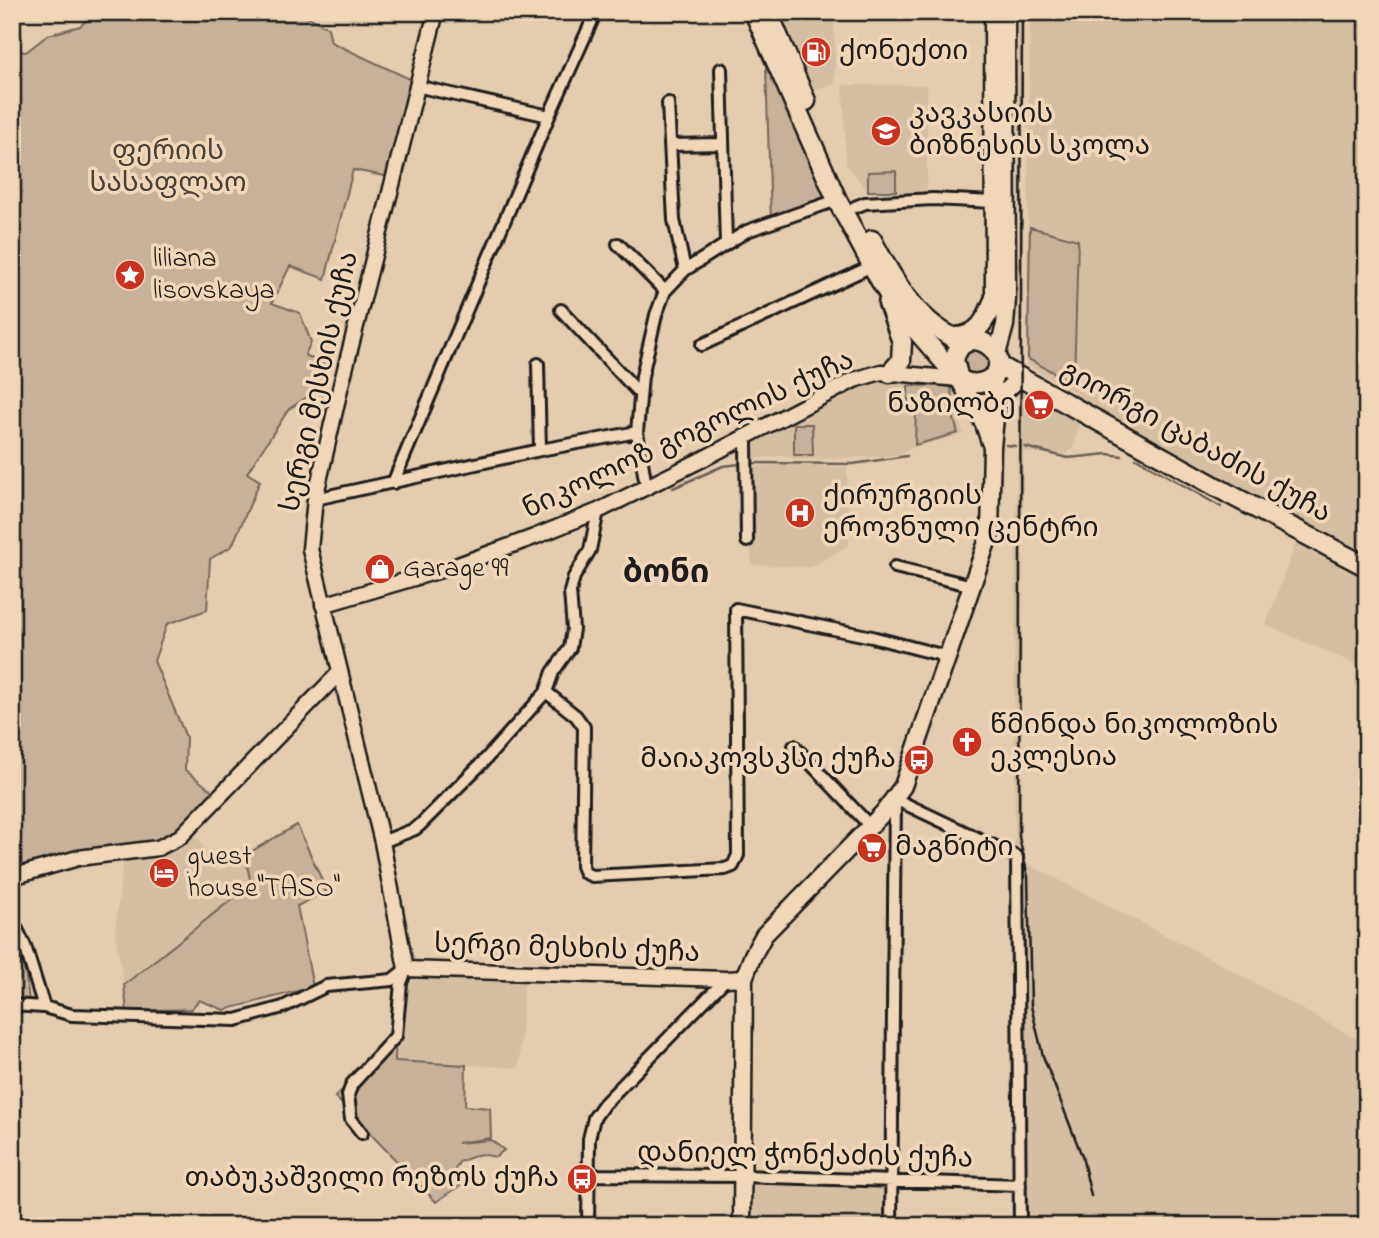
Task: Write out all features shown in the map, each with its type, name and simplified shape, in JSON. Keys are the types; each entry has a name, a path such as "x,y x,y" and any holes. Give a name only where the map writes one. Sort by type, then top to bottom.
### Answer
{"main road":[{"path":"754,12 837,200 876,273 897,308 959,379 985,424 992,447"},
{"name":"გიორგი ცაბაძის ქუჩა","path":"768,12 855,207 880,256 929,324 959,339 991,346 995,366 1020,377 1229,494 1367,567"},
{"path":"932,350 938,350 946,341 959,339 988,324 993,302 993,12"},
{"path":"742,1226 744,978 753,954 765,935 870,826 895,799 903,786 990,533 992,447 997,399 995,366 1005,325 1006,12"},
{"path":"876,273 902,342 901,361 890,373"},
{"path":"959,339 985,322 993,302"},
{"path":"988,324 996,329 1005,325"},
{"path":"959,339 960,347 954,360 959,379"},
{"path":"959,379 977,384 995,366"},
{"path":"997,399 1020,377"}],"street":[{"name":"სერგი მესხის ქუჩა","path":"362,1133 351,1119 348,1095 352,1084 396,1036 401,983 406,969 382,842 310,549 314,499 436,12"},
{"path":"393,483 596,12"},
{"path":"721,69 726,243"},
{"path":"416,86 549,116"},
{"path":"668,103 674,220 685,270"},
{"path":"670,145 723,144"},
{"path":"855,207 865,202 933,199 993,202"},
{"path":"646,486 637,432 640,394 656,315 665,291 685,270 747,231 837,200"},
{"path":"618,244 665,291"},
{"path":"702,345 876,273"},
{"path":"561,310 640,394"},
{"path":"538,364 540,450"},
{"name":"ნიკოლოზ გოგოლის ქუჩა","path":"323,606 458,565 598,511 854,380 881,372 959,379"},
{"path":"314,499 637,432"},
{"path":"746,436 747,541"},
{"path":"382,842 420,825 547,692 553,672 570,648 573,629 570,593 574,578 590,550 598,511"},
{"path":"895,567 973,586"},
{"path":"547,692 576,716 583,727 582,866 586,873 592,876 725,869 733,866 738,855 736,610 872,637 949,657"},
{"path":"12,877 78,858 158,848 180,837 339,673"},
{"path":"794,746 870,826"},
{"path":"891,1226 895,799 1017,857 1020,1226"},
{"path":"12,919 26,946 44,1007"},
{"name":"სერგი მესხის ქუჩა","path":"406,969 726,979"},
{"path":"12,1005 44,1007 72,1014 236,1020 283,1007 326,986 392,980 406,969"},
{"path":"588,1226 589,1139 594,1118 726,979 744,978"},
{"name":"დანიელ ჭონქაძის ქუჩა","path":"589,1175 742,1176 1020,1185"}],"shaded area":[{"name":"ქონექთი","path":"786,12 834,12 835,84 814,89 782,21"},
{"path":"1018,12 1023,12 1023,363 1019,360"},
{"path":"1030,12 1367,12 1367,557 1076,396 1076,393 1026,364"},
{"name":"კავკასიის ბიზნესის სკოლა","path":"843,85 927,85 927,194 868,192 846,164"},
{"path":"868,383 955,383 957,415 964,434 912,448 894,456 802,460 780,456 753,459 755,441"},
{"path":"1022,390 1040,394 1081,416 1073,448 1064,456 1023,452 1021,846 1015,850 1017,462 1018,442 1021,442"},
{"name":"ქირურგიის ეროვნული ცენტრი","path":"754,467 847,467 849,545 811,567 752,565 750,547"},
{"path":"1297,539 1367,576 1367,669 1266,625"},
{"path":"194,831 218,871 245,855 251,884 124,985 115,932 123,861 145,858 182,844"},
{"path":"1022,861 1211,959 1367,1045 1367,1226 1027,1226"},
{"path":"407,977 524,983 519,1068 397,1060"},
{"path":"751,1185 885,1188 885,1226 749,1226"}],"green space":[{"name":"ფერიის სასაფლაო","path":"96,12 309,12 307,16 328,28 331,42 412,80 390,177 353,170 325,279 290,266 272,303 300,313 311,342 305,355 327,365 321,401 312,394 289,409 247,473 260,481 232,546 210,559 207,610 167,624 154,661 186,737 185,770 219,796 180,837 12,877 12,50 26,52 48,35 80,26"},
{"path":"775,59 837,200 771,223 766,67"},
{"path":"896,171 896,191 868,191 868,172"},
{"path":"1030,227 1078,240 1074,383 1028,359"},
{"path":"979,347 991,362 985,375 966,375 962,356 965,352"},
{"path":"951,385 953,415 958,433 915,445 916,408 908,407 908,386"},
{"path":"794,424 812,424 813,455 794,455"},
{"path":"297,825 327,891 297,906 313,987 224,1010 199,1000 191,1009 127,1011 124,985 251,884 245,855"},
{"path":"12,931 26,977 29,1000 12,999"},
{"path":"396,1036 395,1061 466,1065 465,1106 490,1108 491,1138 457,1143 491,1140 504,1150 496,1157 480,1154 459,1162 454,1171 465,1182 436,1202 335,1097"}],"waterway":[{"path":"1006,445 1015,446"},
{"path":"1025,447 1068,458 1108,454 1122,456"},
{"path":"754,463 853,464 907,456"},
{"path":"1136,458 1221,507"},
{"path":"673,488 723,466 740,464"}],"railway":[{"path":"1022,12 1019,837 1028,877 1031,1006 1043,1056 1082,1156 1091,1196"}],"place":[{"name":"ქონექთი","path":"816,52"},
{"name":"კავკასიის ბიზნესის სკოლა","path":"886,131"},
{"name":"liliana lisovskaya","path":"130,275"},
{"name":"ნაზილბე","path":"1039,405"},
{"name":"ქირურგიის ეროვნული ცენტრი","path":"800,513"},
{"name":"Garage 99","path":"380,569"},
{"name":"წმინდა ნიკოლოზის ეკლესია","path":"967,742"},
{"name":"მაიაკოვსკსი ქუჩა","path":"919,760"},
{"name":"მაგნიტი","path":"872,848"},
{"name":"guest house\"TASO\"","path":"164,873"},
{"name":"თაბუკაშვილი რეზოს ქუჩა","path":"582,1179"}],"district":[{"name":"ბონი","path":"666,574"}]}
